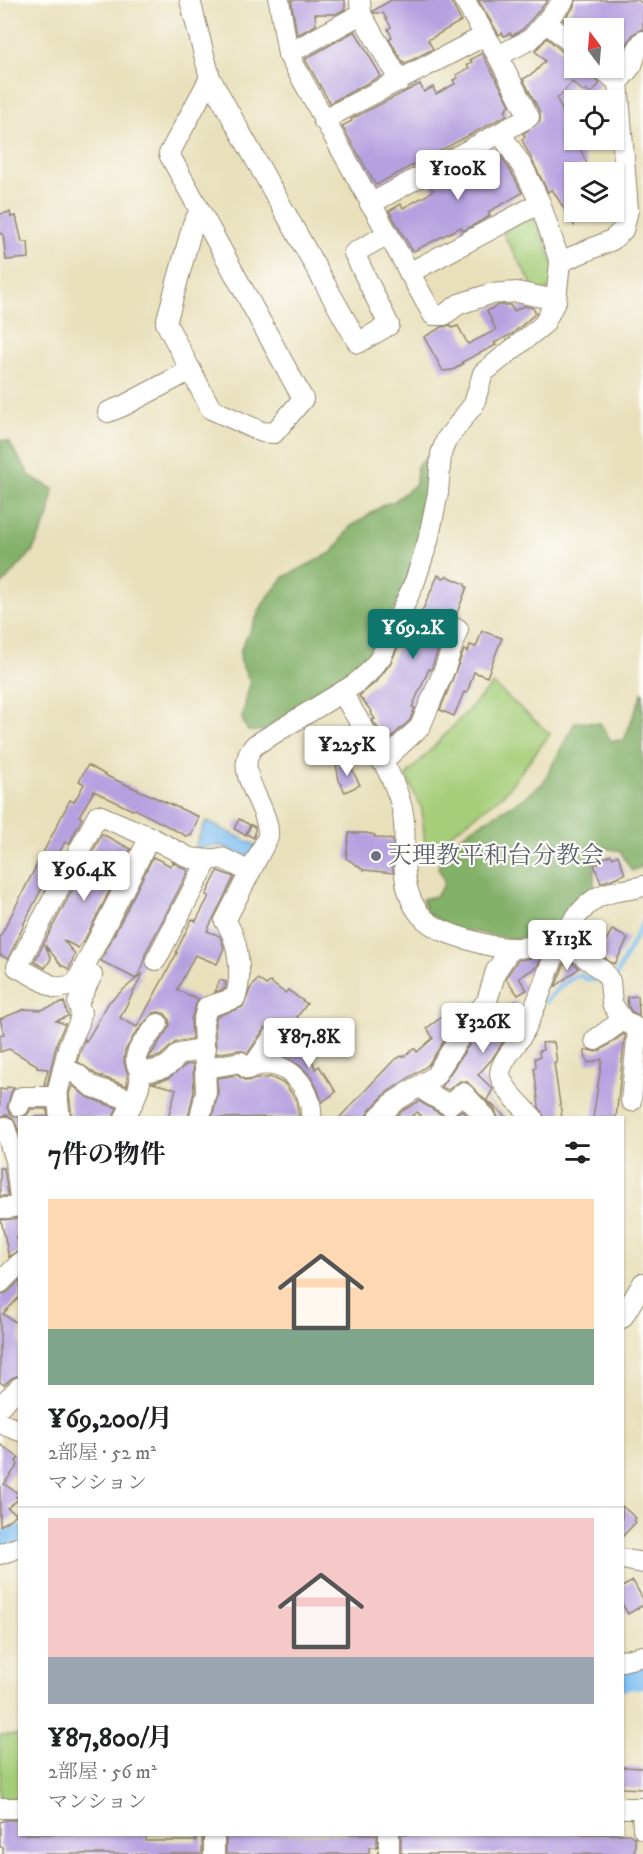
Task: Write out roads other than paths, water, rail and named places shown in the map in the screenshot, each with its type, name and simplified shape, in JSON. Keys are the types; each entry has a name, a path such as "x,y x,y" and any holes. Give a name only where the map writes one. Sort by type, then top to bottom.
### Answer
{"street":[{"path":"190,0 210,78 358,343 389,325 354,253 387,234"},
{"path":"279,0 288,54 434,315 444,315 459,304 490,294 517,292 556,300"},
{"path":"370,204 529,117 498,56 464,0"},
{"path":"498,56 531,39 564,0"},
{"path":"288,54 361,7 400,81"},
{"path":"546,22 564,37"},
{"path":"323,120 484,36"},
{"path":"560,262 612,240 623,230 628,210 618,82 633,65 637,50 643,42"},
{"path":"200,211 193,224 166,323 211,409 262,432 274,433 303,399 169,154 210,78"},
{"path":"613,78 618,82"},
{"path":"200,1116 206,1092 203,1022 207,1007 235,998 240,981 234,940 225,921 268,837 269,830 248,774 245,763 247,753 255,745 342,692 368,673 381,657 415,581 428,541 438,493 441,454 446,440 474,404 483,373 544,324 556,300 560,262 540,203 525,171 501,134"},
{"path":"410,273 540,203"},
{"path":"108,412 191,370"},
{"path":"382,762 420,728 459,629"},
{"path":"342,692 394,781 405,817 406,882 415,907 423,918 439,931 484,944 511,948 532,947 562,940"},
{"path":"150,837 75,985 56,988 17,967 98,815 150,837 190,858 208,860 222,858 250,873"},
{"path":"156,960 208,860"},
{"path":"531,1116 516,1100 500,1077 501,1069 523,1034 545,976 562,940 580,913 596,898 643,886"},
{"path":"562,940 604,972 609,981 612,1004 635,1027 631,1101"},
{"path":"380,1116 394,1102 435,1076 470,1021 487,1001 496,971 511,948"},
{"path":"60,1116 58,1097 69,1045 79,1023 81,1012 78,1003 94,970 89,958"},
{"path":"64,1069 77,1074 91,1086 129,1109 139,1084 140,1072 136,1059 141,1046 158,1024"},
{"path":"595,1040 635,1027"},
{"path":"257,1064 274,1036"},
{"path":"140,1072 159,1070 172,1064 179,1054 241,1062 248,1069 257,1064 279,1066 302,1083 312,1106 311,1116"},
{"path":"421,1086 449,1105 463,1093 484,1116"},
{"path":"19,1106 22,1097 58,1097"},
{"path":"5,1127 16,1164 18,1181"},
{"path":"0,1208 18,1206"},
{"path":"0,1283 18,1265"},
{"path":"624,1315 643,1283"},
{"path":"0,1406 18,1389"},
{"path":"0,1423 18,1430"},
{"path":"0,1554 18,1548"},
{"path":"624,1559 643,1563"},
{"path":"624,1661 643,1656"},
{"path":"0,1808 18,1808"},
{"path":"624,1808 642,1808 643,1829"},
{"path":"214,1836 214,1854"},
{"path":"389,1836 390,1854"}],"water":[{"path":"206,821 256,845 252,854 243,856 222,846 194,848"}],"waterway":[{"path":"615,978 643,922"},
{"path":"546,1002 571,979 581,975 586,979 603,980"},
{"path":"0,1545 18,1539"},
{"path":"624,1678 643,1675"}],"place":[{"name":"天理教平和台分教会","path":"376,856"}]}
